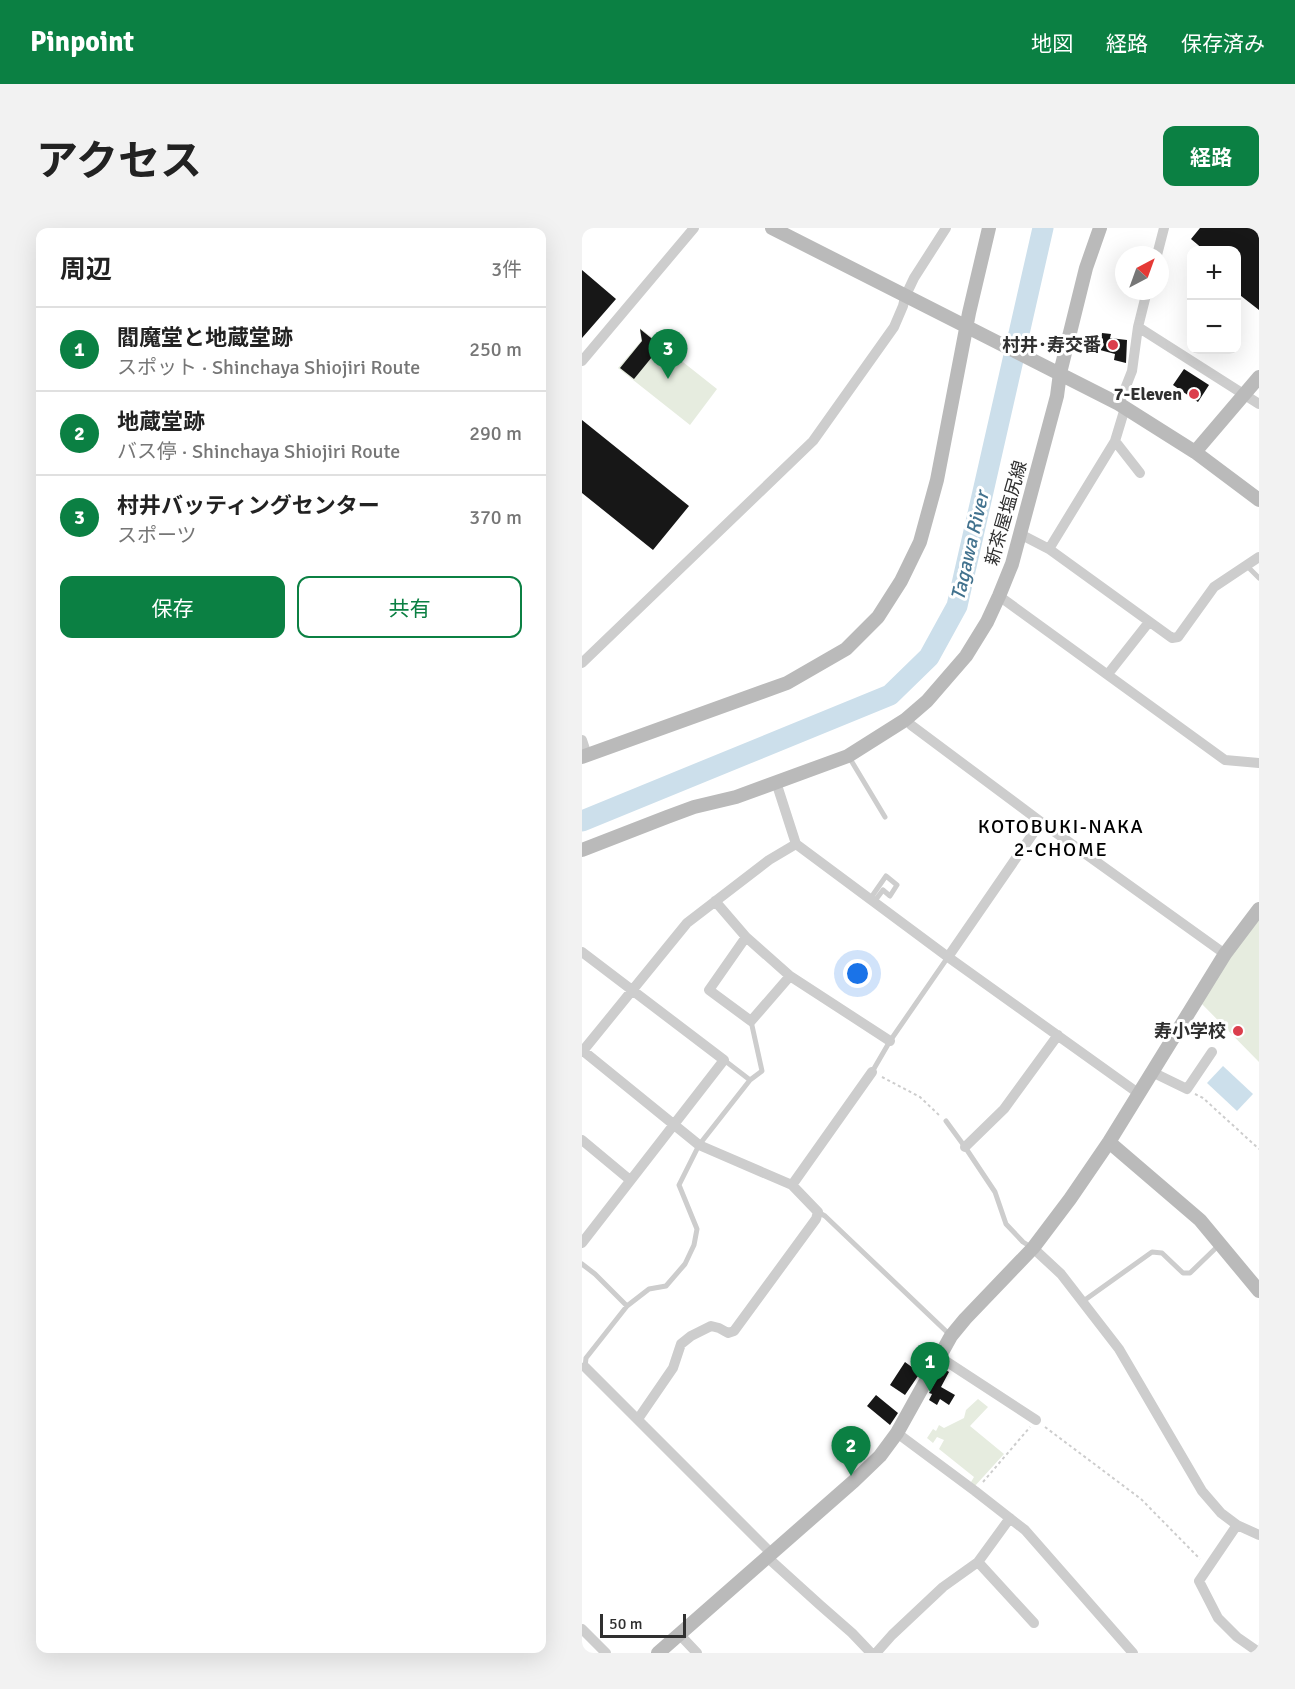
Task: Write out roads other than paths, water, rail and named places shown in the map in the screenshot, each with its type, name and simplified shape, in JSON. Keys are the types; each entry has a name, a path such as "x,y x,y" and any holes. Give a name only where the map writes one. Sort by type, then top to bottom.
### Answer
{"main road":[{"path":"772,228 1122,406 1195,452 1259,500"},
{"path":"585,756 787,683 846,649 878,617 901,582 920,542 972,330 989,228"},
{"name":"新茶屋塩尻線","path":"582,850 694,807 736,797 849,756 906,720 966,656 987,622 1012,564 1057,396 1060,373 1086,268 1100,228"},
{"path":"1195,452 1259,377"},
{"path":"658,1653 870,1467 897,1433 951,1336 1032,1248 1070,1199 1109,1142 1225,954 1259,909"},
{"path":"1109,1142 1200,1220 1259,1290"}],"street":[{"path":"582,361 694,228"},
{"path":"582,663 813,441 894,327 914,278 946,228"},
{"path":"1159,246 1164,228"},
{"path":"1048,549 1115,441 1132,371 1138,327 1145,300"},
{"path":"1138,327 1259,404"},
{"path":"1115,441 1140,473"},
{"path":"1020,534 1048,549 1172,638 1178,637 1214,587 1259,556"},
{"path":"999,596 1225,760 1259,763"},
{"path":"1108,674 1149,622"},
{"path":"911,725 1225,954"},
{"path":"582,740 585,756"},
{"path":"776,782 796,844 948,957 1138,1093"},
{"path":"948,957 1041,822"},
{"path":"638,1419 673,1368 681,1344 711,1326 728,1333 734,1330 816,1219 818,1212 792,1185 699,1145 582,1051 687,922 769,860 796,844"},
{"path":"715,901 746,937 790,976 890,1041"},
{"path":"746,937 709,990 751,1021 790,976"},
{"path":"582,952 724,1060 582,1243"},
{"path":"965,1147 1004,1109 1058,1035"},
{"path":"1152,1072 1187,1089 1212,1052"},
{"path":"792,1185 872,1072"},
{"path":"583,1143 630,1180"},
{"path":"1032,1248 1061,1274 1119,1349 1202,1491 1221,1513 1237,1525 1259,1535"},
{"path":"938,1356 1036,1420"},
{"path":"585,1368 638,1419 769,1555 871,1653"},
{"path":"897,1433 1025,1530 1133,1653"},
{"path":"876,1653 943,1587 978,1562 1011,1518"},
{"path":"1237,1525 1199,1581 1218,1618 1237,1637 1258,1648"},
{"path":"978,1562 1034,1623"},
{"path":"582,1629 606,1653"},
{"path":"680,1635 697,1653"}],"lane":[{"path":"1247,566 1259,578"},
{"path":"849,756 885,817"},
{"path":"886,876 897,885 890,896 883,890 872,901 886,876"},
{"path":"872,1072 890,1041 948,957"},
{"path":"585,1368 586,1358 627,1306 649,1289 666,1286 685,1264 694,1245 697,1229 679,1185 699,1145 750,1080 762,1071 751,1021"},
{"path":"724,1060 750,1080"},
{"path":"946,1121 995,1192 1006,1224 1032,1248"},
{"path":"818,1212 825,1216 951,1336"},
{"path":"1082,1302 1152,1252 1162,1253 1183,1274 1190,1273 1221,1244"},
{"path":"582,1264 627,1306"}],"water":[{"path":"1223,1066 1253,1094 1237,1111 1207,1083"}],"waterway":[{"name":"Tagawa River","path":"582,821 890,695 929,657 957,606 1043,228"}],"place":[{"name":"村井･寿交番","path":"1113,345"},
{"name":"村井バッティングセンター","path":"668,379"},
{"name":"7-Eleven","path":"1194,394"},
{"name":"寿小学校","path":"1238,1031"},
{"name":"閻魔堂と地蔵堂跡","path":"930,1392"},
{"name":"地蔵堂跡","path":"851,1476"}],"district":[{"name":"KOTOBUKI-NAKA 2-CHOME","path":"1061,838"}]}
